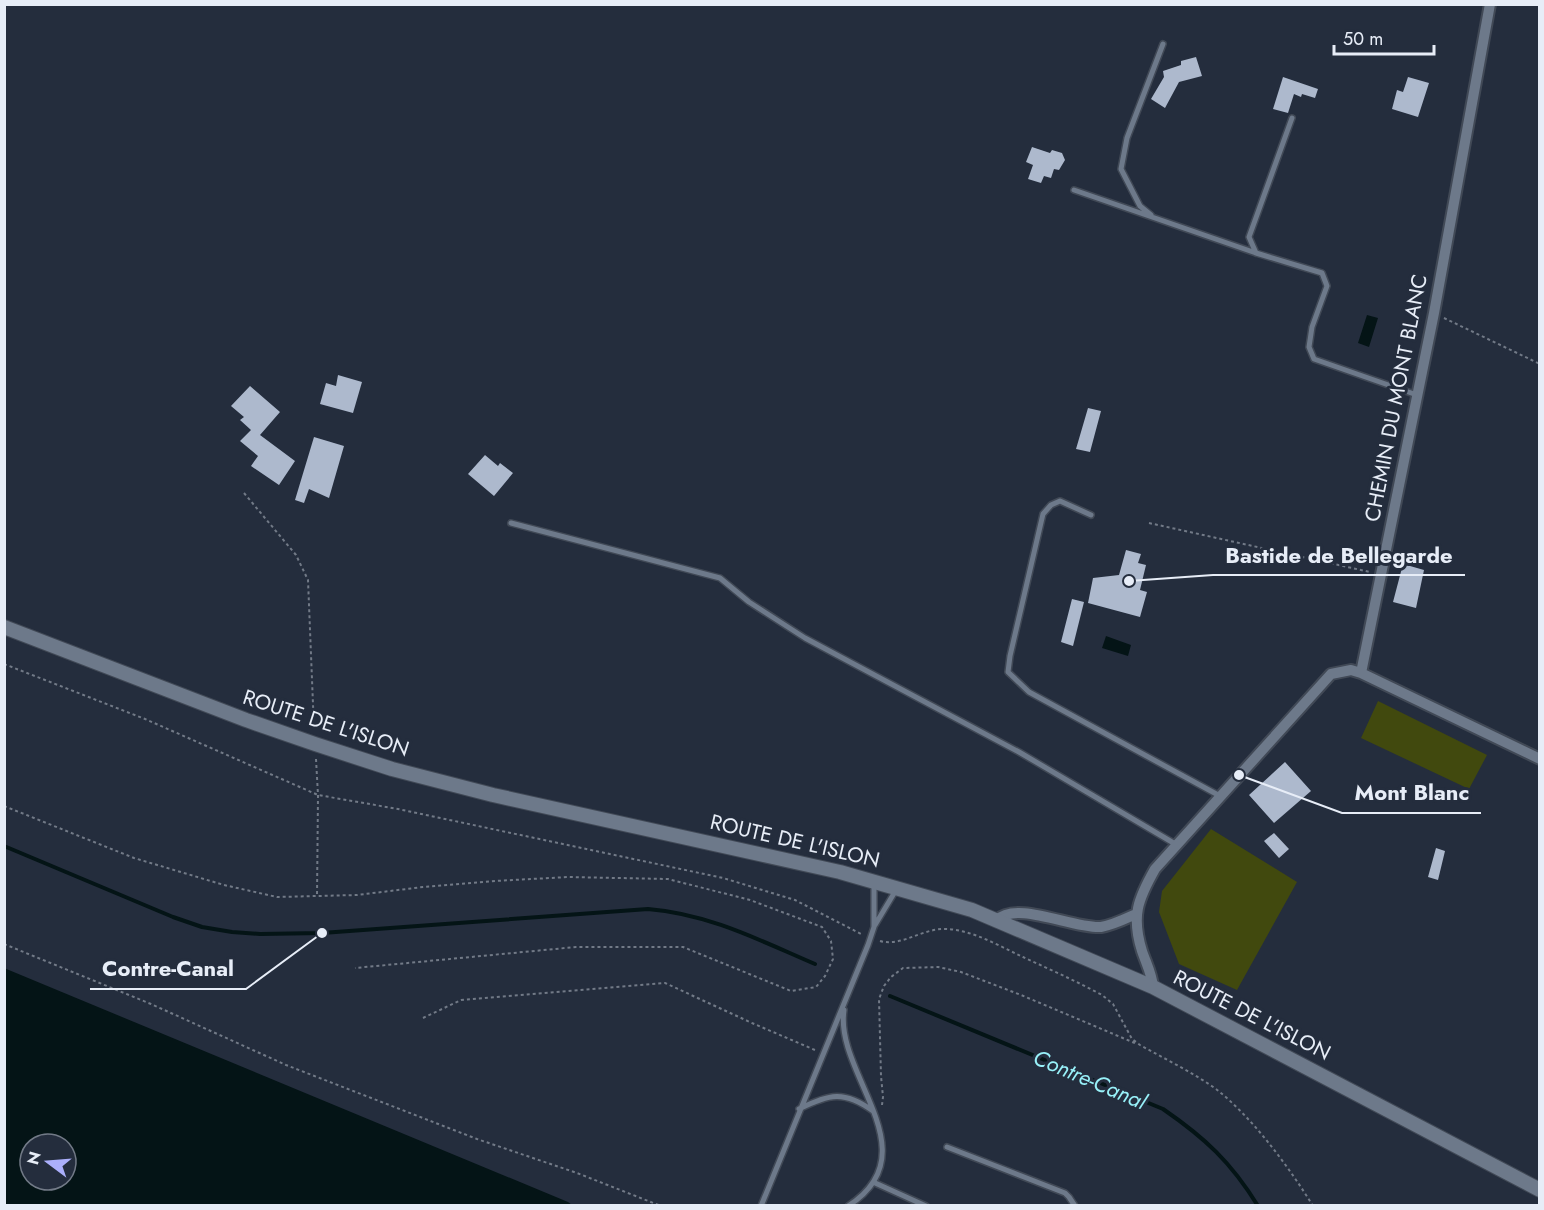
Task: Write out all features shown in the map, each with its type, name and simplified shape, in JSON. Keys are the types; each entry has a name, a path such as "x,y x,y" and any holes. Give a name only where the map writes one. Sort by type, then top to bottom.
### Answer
{"street":[{"name":"CHEMIN DU MONT BLANC","path":"1361,673 1434,313 1490,4"},
{"name":"ROUTE DE L'ISLON","path":"4,627 315,744 392,769 493,795 874,880 998,920 1153,987 1539,1190"},
{"path":"1153,987 1141,948 1136,914 1141,894 1155,869 1331,675 1351,670 1361,673 1539,759"},
{"path":"998,920 1003,915 1018,912 1100,927 1114,924 1136,914"}],"lane":[{"path":"1153,217 1140,206 1121,169 1127,138 1163,44"},
{"path":"1256,253 1249,237 1292,118"},
{"path":"1074,190 1256,253 1322,273 1327,286 1312,327 1309,347 1314,359 1417,395"},
{"path":"1091,515 1060,501 1051,505 1043,514 1008,672 1029,692 1220,796"},
{"path":"512,523 720,578 749,602 805,638 1019,752 1177,845"},
{"path":"874,880 874,927"},
{"path":"761,1206 799,1109 846,1002 874,927 897,887"},
{"path":"846,1002 843,1022 847,1043 880,1129 882,1148 880,1166 873,1182 848,1206"},
{"path":"799,1109 826,1096 838,1096 855,1100 874,1112"},
{"path":"947,1147 1065,1193 1075,1206"},
{"path":"873,1182 926,1206"}],"path":[{"path":"1434,313 1539,364"},
{"path":"244,493 296,555 308,580 318,795 316,896"},
{"path":"1149,523 1382,575"},
{"path":"4,664 145,719 318,795 398,808 723,878 795,900 863,936"},
{"path":"4,806 134,858 180,873 277,897 357,895 423,886 495,881 568,878 668,879 750,900 822,927 831,941 833,960 816,987 791,991 683,947 576,947 355,968"},
{"path":"880,941 898,942 918,934 944,929 957,930 984,939 1102,995 1113,1004 1132,1039 1140,1045"},
{"path":"4,944 151,1004 286,1065 477,1139 578,1173 661,1206"},
{"path":"874,1112 881,1108 883,1097 879,999 884,986 903,968 938,966 961,972 1021,995 1140,1045 1201,1079 1236,1107 1282,1161 1313,1206"},
{"path":"423,1018 461,1000 665,983 823,1054"}],"green space":[{"path":"1378,701 1487,755 1469,789 1361,738"},
{"path":"1211,829 1297,882 1237,990 1179,964 1159,912 1162,891"}],"shaded area":[{"path":"1367,315 1378,318 1369,347 1358,343"},
{"path":"1106,636 1131,645 1128,656 1102,648"},
{"path":"4,968 568,1202 572,1205 5,1205"}],"building":[{"path":"1196,57 1202,76 1179,82 1165,108 1151,99 1164,77 1163,71 1181,65 1181,61"},
{"path":"1283,77 1318,89 1315,98 1294,94 1288,113 1273,109"},
{"path":"1408,77 1429,83 1418,117 1392,109 1397,90 1403,92"},
{"path":"1032,147 1050,153 1052,150 1062,153 1065,160 1059,170 1054,169 1051,178 1044,176 1041,183 1028,179 1033,165 1026,162"},
{"path":"338,375 362,382 353,413 320,404 326,383 336,386"},
{"path":"250,386 280,412 260,435 295,461 279,485 251,466 258,456 240,441 251,430 240,420 244,417 231,406"},
{"path":"1088,408 1101,411 1090,452 1076,449"},
{"path":"314,437 344,446 329,498 309,489 304,503 295,500"},
{"path":"485,455 498,466 500,463 513,473 494,496 468,474"},
{"path":"1126,550 1141,554 1138,563 1146,565 1140,590 1147,592 1140,617 1088,603 1093,578 1119,575"},
{"path":"1403,564 1424,570 1416,608 1393,602"},
{"path":"1072,599 1084,602 1073,646 1061,642"},
{"path":"1285,762 1311,791 1274,823 1249,795"},
{"path":"1274,833 1289,849 1279,858 1264,841"},
{"path":"1436,848 1445,851 1438,880 1428,877"}],"waterway":[{"name":"Contre-Canal","path":"4,846 173,917 202,927 232,932 322,933 648,909 713,922 815,964"},
{"name":"Contre-Canal","path":"890,996 1163,1109 1192,1130 1216,1152 1238,1176 1258,1206"}],"place":[{"name":"Bastide de Bellegarde","path":"1129,581"},
{"name":"Mont Blanc","path":"1239,775"},
{"name":"Contre-Canal","path":"322,933"}]}
